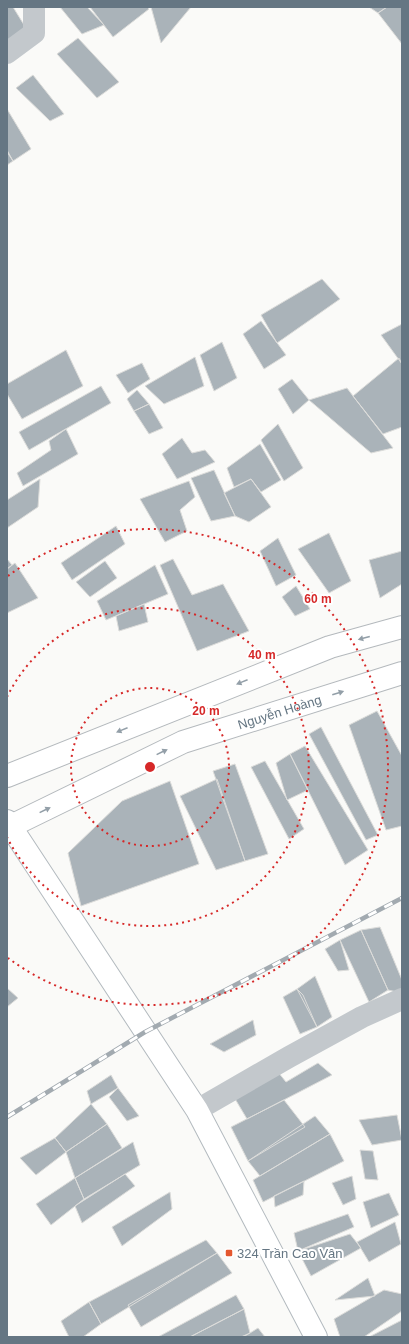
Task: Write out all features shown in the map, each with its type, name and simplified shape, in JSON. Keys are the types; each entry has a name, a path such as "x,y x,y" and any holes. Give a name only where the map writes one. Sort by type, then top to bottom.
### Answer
{"main road":[{"path":"7,776 330,647 402,627"},
{"name":"Nguyễn Hoàng","path":"8,825 183,742 402,673"},
{"path":"8,825 197,1110 316,1337"}],"street":[{"path":"7,53 34,33 34,7"},
{"path":"197,1110 362,1017 402,999"}],"building":[{"path":"7,7 13,7 29,33 7,43"},
{"path":"60,7 87,7 104,25 82,34"},
{"path":"90,7 147,7 149,9 113,37"},
{"path":"151,7 191,7 161,43"},
{"path":"369,7 387,7 378,13"},
{"path":"387,7 402,7 402,44 378,13"},
{"path":"78,38 119,82 97,98 57,54"},
{"path":"33,75 64,114 50,121 16,88"},
{"path":"7,109 31,149 13,161 7,150"},
{"path":"7,152 13,161 7,165"},
{"path":"322,279 340,299 277,343 261,315"},
{"path":"261,321 286,355 264,369 243,334"},
{"path":"402,324 402,364 381,335"},
{"path":"222,342 237,378 214,391 200,355"},
{"path":"66,350 83,386 22,419 7,394 7,384"},
{"path":"195,357 204,386 164,404 145,386"},
{"path":"399,358 402,364 402,427 383,434 353,396"},
{"path":"142,363 150,379 128,393 116,375"},
{"path":"292,379 309,400 293,414 278,389"},
{"path":"101,386 111,403 29,450 19,432"},
{"path":"347,388 393,448 371,453 309,400"},
{"path":"137,390 149,404 134,411 127,399"},
{"path":"149,404 163,428 149,434 134,411"},
{"path":"278,424 303,468 284,481 261,440"},
{"path":"66,429 78,454 23,486 17,473 51,450 49,441"},
{"path":"182,438 192,453 205,450 215,462 177,479 162,454"},
{"path":"260,444 281,480 261,492 251,479 234,487 227,468"},
{"path":"214,470 235,516 211,521 191,478"},
{"path":"40,479 38,507 7,528 7,500"},
{"path":"251,479 271,507 249,522 235,516 224,493"},
{"path":"189,481 195,497 180,510 187,531 165,542 140,499"},
{"path":"116,526 125,544 72,580 61,563"},
{"path":"329,533 351,581 329,593 298,549"},
{"path":"278,538 296,575 276,586 260,551"},
{"path":"402,551 402,584 380,598 369,560"},
{"path":"7,559 12,565 7,569"},
{"path":"173,559 192,595 223,584 249,631 197,651 160,565"},
{"path":"105,561 117,578 90,597 76,582"},
{"path":"15,563 38,598 7,613 7,569"},
{"path":"155,565 168,594 106,620 97,601"},
{"path":"296,586 310,609 295,616 282,597"},
{"path":"144,604 148,622 119,631 116,616"},
{"path":"377,711 402,756 402,826 386,830 349,725"},
{"path":"321,727 378,835 366,840 309,734"},
{"path":"305,746 368,850 345,865 290,754"},
{"path":"290,754 308,790 287,800 276,763"},
{"path":"265,761 304,829 289,839 251,767"},
{"path":"235,764 268,854 245,861 213,771"},
{"path":"217,779 245,861 216,870 180,796"},
{"path":"170,781 199,864 81,906 68,853 122,801"},
{"path":"380,927 402,980 402,993 388,990 361,930"},
{"path":"361,930 388,990 369,1002 340,940"},
{"path":"340,940 349,970 338,971 325,949"},
{"path":"315,976 332,1017 317,1027 297,989"},
{"path":"7,988 18,998 7,1007"},
{"path":"297,989 303,995 317,1027 300,1034 283,997"},
{"path":"253,1020 256,1035 224,1052 210,1044"},
{"path":"318,1063 332,1075 247,1119 231,1092 274,1067 286,1082"},
{"path":"111,1075 118,1088 91,1104 87,1091"},
{"path":"118,1088 139,1116 127,1121 109,1097"},
{"path":"284,1100 305,1127 248,1161 231,1127"},
{"path":"91,1104 107,1124 66,1152 55,1138"},
{"path":"397,1115 402,1140 372,1145 359,1120"},
{"path":"315,1116 330,1134 260,1176 248,1161"},
{"path":"107,1124 122,1148 75,1178 66,1152"},
{"path":"330,1134 344,1161 263,1202 253,1180"},
{"path":"55,1138 66,1152 36,1175 20,1158"},
{"path":"133,1142 140,1165 84,1199 75,1178"},
{"path":"360,1150 373,1151 378,1180 365,1179"},
{"path":"125,1174 135,1186 82,1223 75,1206"},
{"path":"352,1176 356,1199 343,1205 332,1183"},
{"path":"75,1178 84,1199 51,1225 36,1204"},
{"path":"304,1181 303,1195 275,1207 274,1196"},
{"path":"170,1192 172,1209 122,1246 112,1227"},
{"path":"389,1193 399,1215 371,1228 363,1202"},
{"path":"348,1214 354,1227 298,1251 294,1233"},
{"path":"395,1222 401,1244 369,1262 357,1242"},
{"path":"350,1234 361,1248 311,1276 298,1251"},
{"path":"206,1240 217,1253 101,1324 89,1302"},
{"path":"217,1253 232,1273 141,1327 128,1305"},
{"path":"368,1278 375,1296 335,1300"},
{"path":"384,1290 402,1294 402,1311 364,1337 340,1337 334,1319"},
{"path":"236,1295 244,1309 190,1337 158,1337"},
{"path":"89,1302 101,1324 83,1337 69,1337 61,1321"},
{"path":"244,1309 250,1333 241,1337 190,1337"},
{"path":"402,1320 402,1337 369,1337"},
{"path":"258,1328 265,1337 243,1337 250,1333"}],"railway":[{"path":"7,1117 145,1032 402,898"}],"place":[{"name":"324 Trần Cao Vân","path":"229,1253"}]}
